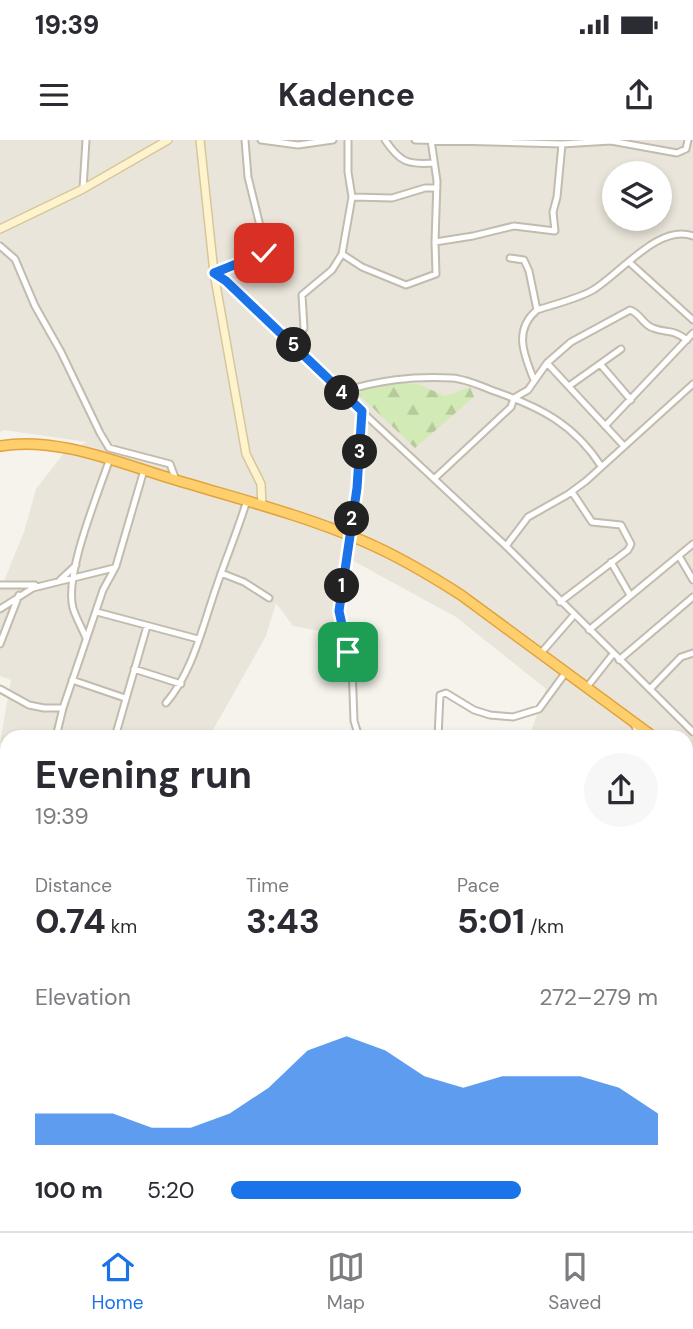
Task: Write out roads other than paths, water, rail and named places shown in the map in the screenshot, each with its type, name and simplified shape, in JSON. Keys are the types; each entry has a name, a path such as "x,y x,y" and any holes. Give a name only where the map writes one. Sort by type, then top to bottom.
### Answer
{"highway":[{"path":"0,446 33,444 57,447 247,500 349,536 433,577 489,614 644,730"}],"street":[{"path":"83,189 86,140"},
{"path":"0,229 83,189 168,140"},
{"path":"200,140 214,273 242,435 246,454 261,484 262,506"},
{"path":"214,273 266,250 248,177 245,140"},
{"path":"261,140 298,145 333,140"},
{"path":"294,344 304,328 302,295 330,272 342,254 352,197 348,172 348,140"},
{"path":"384,140 404,161 417,164 434,163"},
{"path":"415,140 562,144 607,141 627,142 677,153 686,149 688,140"},
{"path":"342,254 349,260 406,285 436,274 437,188 431,141"},
{"path":"435,242 514,226 555,231 553,212 562,144"},
{"path":"352,197 392,198 425,188 437,188"},
{"path":"534,380 524,355 522,337 525,324 537,310 592,291 671,234 693,236"},
{"path":"0,246 15,260 35,306 109,448 170,464 176,480"},
{"path":"510,258 524,260 537,310"},
{"path":"337,263 349,260"},
{"path":"629,262 693,320"},
{"path":"214,273 294,344 341,392 506,546 690,730"},
{"path":"435,478 511,407 514,398 528,390 547,363 571,342 630,310 636,311 650,327 676,332 687,340"},
{"path":"605,426 693,333"},
{"path":"569,386 621,349"},
{"path":"547,363 623,445"},
{"path":"601,365 631,400"},
{"path":"341,392 384,380 453,378 514,398 569,427 582,439 601,466"},
{"path":"506,546 527,517 572,492 693,384"},
{"path":"357,730 354,721 352,665 339,611 357,488 362,411"},
{"path":"86,638 72,606 73,577 109,461"},
{"path":"58,730 103,590 116,566 144,470"},
{"path":"560,602 630,547 628,535 618,524 597,523 589,519 572,492"},
{"path":"166,703 181,684 247,500"},
{"path":"589,630 693,544"},
{"path":"679,556 693,580"},
{"path":"611,562 630,596"},
{"path":"57,582 76,565"},
{"path":"0,609 19,595 116,566"},
{"path":"221,573 244,582 269,598"},
{"path":"0,585 44,586"},
{"path":"0,645 19,595"},
{"path":"620,660 693,597"},
{"path":"97,612 198,639"},
{"path":"541,653 574,615"},
{"path":"117,730 148,626"},
{"path":"650,690 681,657 693,653"},
{"path":"587,687 613,654"},
{"path":"134,669 181,684"},
{"path":"438,730 440,695 446,693 474,710 513,717 539,709 566,672"},
{"path":"72,680 125,698"},
{"path":"0,689 29,705 63,708"},
{"path":"633,722 637,730"}]}
